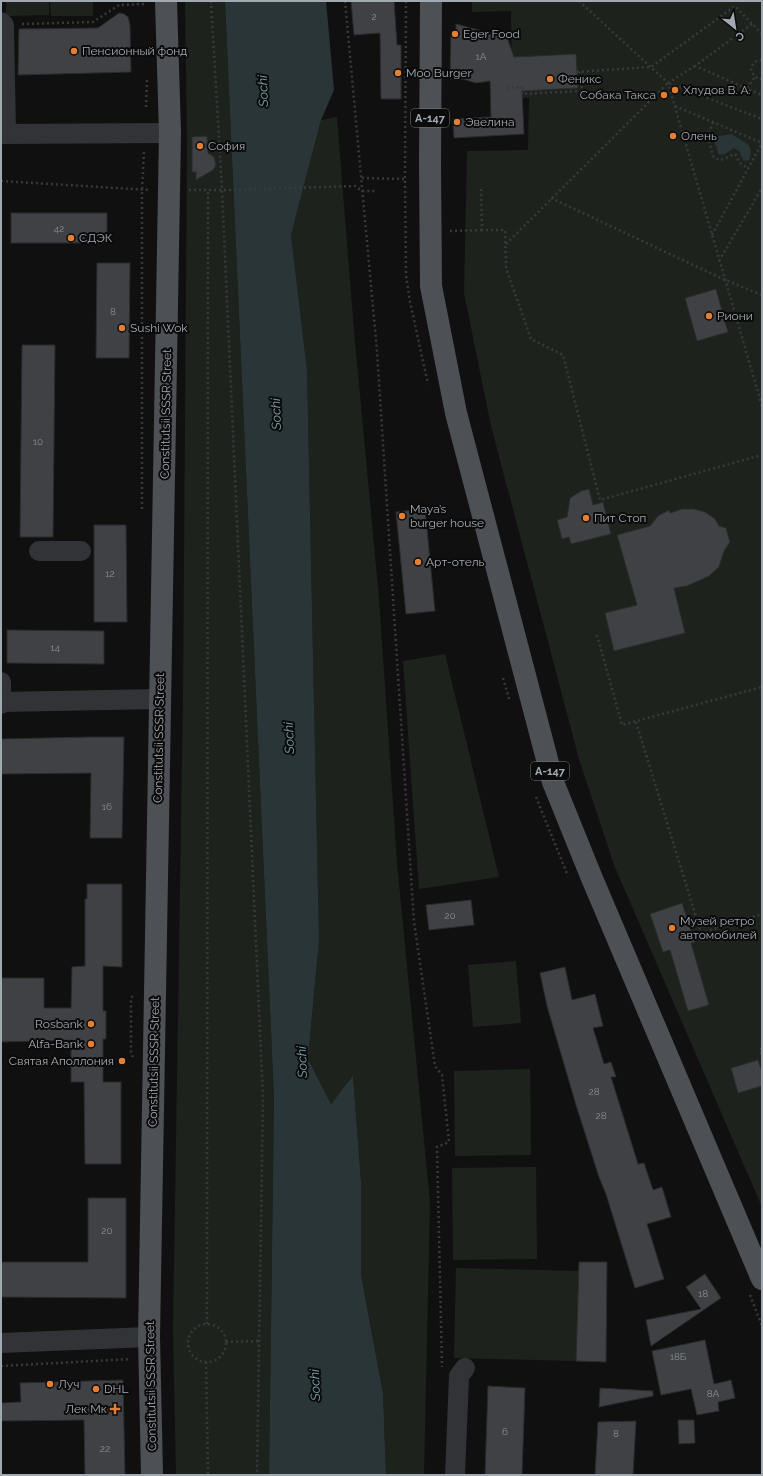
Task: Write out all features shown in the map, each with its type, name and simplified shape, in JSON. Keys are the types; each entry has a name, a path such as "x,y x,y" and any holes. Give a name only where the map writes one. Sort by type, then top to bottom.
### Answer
{"main road":[{"name":"А-147","path":"431,1 430,164 432,286 456,413 553,782 597,890 762,1279"},
{"name":"Constitutsii SSSR Street","path":"152,1475 149,1337 170,133 166,2"}],"street":[{"path":"2,23 4,134 170,133"},
{"path":"39,550 81,551"},
{"path":"1,682 1,703 160,699"},
{"path":"1,1344 149,1337"},
{"path":"455,1475 459,1376 465,1368"}],"path":[{"path":"211,1 222,190 263,1098 257,1475"},
{"path":"345,1 377,351 414,922 435,1066 442,1075 449,1142 437,1147 442,1367"},
{"path":"362,178 405,179 406,1"},
{"path":"579,1 668,82 762,119"},
{"path":"2,23 94,22 119,5 166,2"},
{"path":"506,88 522,87 522,94 582,91 578,72 651,67 735,6 762,34"},
{"path":"506,244 668,82 694,66 752,24"},
{"path":"762,60 756,61 752,66 752,72 755,77 762,79"},
{"path":"694,66 762,95"},
{"path":"747,88 755,77"},
{"path":"668,82 762,406"},
{"path":"675,106 762,143 712,235"},
{"path":"713,122 708,137 713,156 721,160 735,154 740,162 748,168"},
{"path":"1,180 142,189 144,151"},
{"path":"187,190 355,186 362,191 377,191"},
{"path":"719,261 762,188"},
{"path":"207,1324 208,190"},
{"path":"481,190 482,230 505,230 506,268 532,339 563,355 600,500 762,455"},
{"path":"551,198 725,280 762,295"},
{"path":"597,635 622,725 762,687"},
{"path":"636,722 701,933 762,914"},
{"path":"762,1049 760,1050 762,1057"},
{"path":"207,1324 215,1326 220,1330 225,1337 226,1342 224,1350 218,1358 206,1362 194,1358 189,1349 188,1342 189,1336 194,1329 201,1325 207,1324"},
{"path":"226,1342 259,1341"},
{"path":"1,1366 133,1359"},
{"path":"206,1362 208,1475"}],"shaded area":[{"path":"6,1 49,1 49,15 6,16"},
{"path":"50,1 93,1 93,16 51,16"},
{"path":"185,1 225,1 274,1098 269,1475 176,1475 173,1330 183,700 187,147"},
{"path":"472,1 762,1 762,1207 614,865 579,759 491,426 464,293 467,151 528,150 529,98 512,98 511,11 472,12"},
{"path":"337,117 354,331 379,598 397,863 430,1202 424,1475 386,1475 383,1393 361,1275 361,1182 353,1077 331,1104 308,1059 319,940 307,370 291,235 321,120"},
{"path":"445,654 499,877 419,889 403,661"},
{"path":"516,961 521,1023 473,1027 468,965"},
{"path":"530,1069 531,1155 455,1156 454,1071"},
{"path":"536,1167 537,1259 453,1260 452,1168"},
{"path":"456,1268 579,1271 576,1361 454,1358"}],"water":[{"name":"Sochi","path":"225,1 326,1 334,90 321,120 291,235 307,370 319,940 308,1059 331,1104 353,1076 361,1182 361,1275 383,1393 386,1475 269,1475 274,1098"},
{"path":"732,134 749,146 751,154 749,160 744,161 739,151 734,148 724,154 718,154 713,138"}],"building":[{"path":"351,1 394,1 397,45 401,45 401,99 381,99 380,33 354,35"},
{"name":"Пенсионный фонд","path":"119,13 128,17 130,25 131,72 18,75 19,29 98,28"},
{"path":"456,24 490,33 508,33 508,40 514,57 576,54 578,88 522,91 524,134 454,138 453,119 491,117 490,81 476,83 463,79 450,79 451,32 456,33"},
{"name":"София","path":"207,136 208,153 214,157 216,165 213,170 196,180 196,172 192,172 192,137"},
{"path":"11,213 107,213 107,243 11,243"},
{"path":"97,263 130,263 129,358 96,358"},
{"path":"716,289 728,332 697,341 685,298"},
{"path":"22,345 55,345 53,537 20,537"},
{"name":"Пит Стоп","path":"589,489 593,505 603,502 611,534 571,544 569,537 562,539 557,520 567,517 570,498 581,491"},
{"path":"425,509 435,611 406,614 396,512"},
{"path":"682,509 694,509 705,512 715,519 719,526 726,528 730,542 724,551 719,567 709,576 687,586 674,588 685,633 614,651 605,613 637,605 617,535 650,526 658,516 669,510 670,513"},
{"path":"94,525 126,525 127,622 94,622"},
{"path":"7,630 104,631 104,664 7,663"},
{"path":"124,737 122,838 90,838 91,773 1,774 1,739"},
{"path":"87,884 122,884 122,967 103,966 103,1011 106,1011 106,1039 103,1039 103,1082 121,1082 121,1164 85,1164 84,1082 71,1082 71,1040 1,1042 1,978 44,978 44,1008 71,1008 72,967 85,966 85,899 87,899"},
{"path":"471,900 474,925 429,930 426,905"},
{"path":"682,903 695,942 691,943 709,1005 688,1011 670,950 663,952 650,914"},
{"path":"565,967 572,1000 595,994 603,1026 593,1028 604,1064 611,1062 616,1077 611,1077 638,1164 644,1163 653,1190 662,1187 671,1217 647,1224 664,1279 635,1288 606,1194 599,1177 576,1105 547,1006 540,973"},
{"path":"758,1060 762,1072 762,1086 738,1093 731,1068"},
{"path":"88,1198 126,1198 126,1298 1,1297 1,1262 88,1262"},
{"path":"579,1262 607,1262 606,1362 576,1361"},
{"path":"705,1274 721,1298 651,1346 646,1320 701,1309 686,1287"},
{"path":"705,1340 714,1384 731,1380 735,1398 718,1402 719,1411 697,1415 691,1389 661,1395 652,1351"},
{"path":"123,1380 125,1475 85,1475 84,1420 1,1421 1,1403 21,1402 20,1383"},
{"path":"488,1386 525,1388 522,1475 485,1475"},
{"path":"600,1388 653,1391 653,1396 599,1407"},
{"path":"678,1420 694,1420 695,1443 679,1444"},
{"path":"636,1421 633,1475 595,1475 598,1422"}],"place":[{"name":"Eger Food","path":"455,34"},
{"name":"Пенсионный фонд","path":"74,51"},
{"name":"Moo Burger","path":"398,73"},
{"name":"Феникс","path":"550,79"},
{"name":"Хлудов В. А.","path":"675,90"},
{"name":"Собака Такса","path":"664,95"},
{"name":"Эвелина","path":"457,122"},
{"name":"Олень","path":"673,136"},
{"name":"София","path":"200,146"},
{"name":"СДЭК","path":"71,238"},
{"name":"Риони","path":"709,316"},
{"name":"Sushi Wok","path":"122,328"},
{"name":"Maya’s burger house","path":"402,516"},
{"name":"Пит Стоп","path":"586,518"},
{"name":"Арт-отель","path":"418,562"},
{"name":"Музей ретро автомобилей","path":"672,928"},
{"name":"Rosbank","path":"91,1024"},
{"name":"Alfa-Bank","path":"91,1044"},
{"name":"Святая Аполлония","path":"122,1061"},
{"name":"Луч","path":"50,1384"},
{"name":"DHL","path":"96,1389"},
{"name":"Лек Мк","path":"115,1409"}]}
